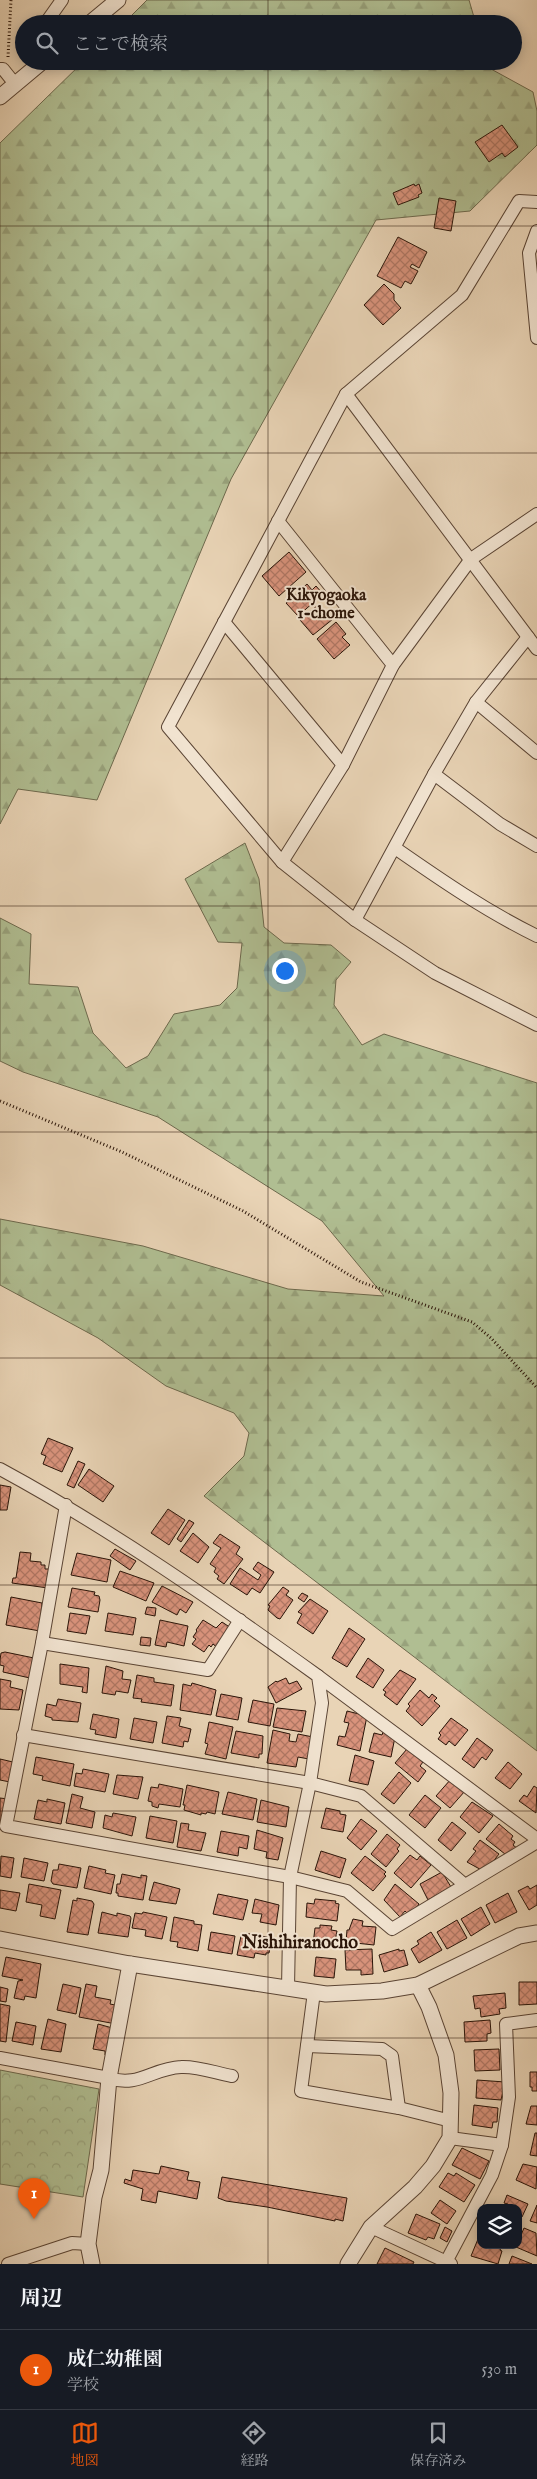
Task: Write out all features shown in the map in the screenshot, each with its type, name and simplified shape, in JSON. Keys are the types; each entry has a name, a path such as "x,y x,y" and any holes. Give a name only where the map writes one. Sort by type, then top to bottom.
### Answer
{"street":[{"path":"51,15 62,0"},
{"path":"100,15 118,0"},
{"path":"2,69 15,84"},
{"path":"0,97 33,70"},
{"path":"537,202 519,201 462,294 346,394 168,727 282,862 356,920 435,973 537,1025"},
{"path":"537,231 529,252 537,338"},
{"path":"346,394 537,649"},
{"path":"282,862 343,765 393,665 471,559 537,514"},
{"path":"278,521 393,665"},
{"path":"224,622 343,765"},
{"path":"356,920 434,774 476,702 528,637"},
{"path":"476,702 537,753"},
{"path":"434,774 500,824 537,846"},
{"path":"395,848 458,892 537,936"},
{"path":"0,1469 66,1505 240,1620 537,1840 392,1929 347,1891 290,1877 6,1826 42,1643 66,1505"},
{"path":"42,1643 208,1670 240,1620"},
{"path":"288,1988 290,1877 310,1783 322,1703 318,1676"},
{"path":"24,1735 310,1783 362,1796 465,1885"},
{"path":"0,1939 130,1964 326,1994 382,1991 418,1985 518,1936 537,1933"},
{"path":"92,2264 88,2244 94,2197 101,2170 109,2078 130,1964"},
{"path":"348,2264 371,2227 415,2187 433,2166 450,2138 451,2093 446,2056 429,2006 418,1985"},
{"path":"314,1992 300,2091 399,2108 450,2121"},
{"path":"371,2227 448,2263 492,2174 502,2146 509,2097 506,2024 537,2020"},
{"path":"307,2046 382,2049 392,2056 399,2108"},
{"path":"0,2058 122,2082 140,2080 158,2070 182,2067 232,2076"},
{"path":"450,2138 502,2146"},
{"path":"8,2264 72,2243 88,2244"}],"path":[{"path":"2,69 10,50 11,0"},
{"path":"0,1101 115,1151 122,1152 243,1212 361,1282 472,1322 491,1338 537,1388"}],"green space":[{"path":"147,0 469,0 473,15 132,15"},
{"path":"75,70 493,70 533,92 537,111 537,145 470,211 376,220 231,479 97,800 18,789 0,824 0,143"},
{"path":"245,843 259,879 264,927 284,943 331,945 351,962 336,980 334,1005 362,1045 384,1034 537,1083 537,1751 204,1496 244,1456 249,1433 234,1413 166,1386 98,1338 0,1285 0,1219 143,1246 288,1289 384,1296 322,1221 158,1117 23,1072 0,1061 0,918 31,934 29,984 78,987 93,1033 126,1068 148,1056 174,1014 220,1005 237,988 242,943 218,942 185,879"},
{"path":"0,2070 99,2089 83,2197 0,2184"}],"building":[{"path":"502,125 518,147 505,157 502,153 489,162 475,142"},
{"path":"414,184 415,186 419,184 422,193 418,195 419,197 398,205 393,193"},
{"path":"439,198 456,201 451,231 434,228"},
{"path":"398,237 427,252 419,268 412,264 410,267 418,271 411,284 405,281 401,288 377,276"},
{"path":"384,284 394,294 394,300 401,308 383,325 364,305"},
{"path":"289,552 306,572 279,596 262,576"},
{"path":"307,584 312,590 316,586 323,594 298,616 286,603"},
{"path":"318,605 333,619 313,635 300,620"},
{"path":"336,622 346,634 342,637 350,645 334,659 317,639"},
{"path":"48,1438 73,1448 62,1472 43,1464 46,1456 41,1454"},
{"path":"78,1461 85,1464 74,1488 67,1485"},
{"path":"89,1469 114,1486 103,1502 78,1485"},
{"path":"0,1485 11,1487 7,1510 0,1510"},
{"path":"168,1509 185,1520 169,1545 151,1533"},
{"path":"189,1520 194,1523 181,1542 177,1539"},
{"path":"193,1533 209,1547 198,1563 180,1551"},
{"path":"220,1534 240,1547 236,1554 243,1559 224,1584 217,1579 219,1576 214,1572 216,1568 210,1564 221,1548 213,1543"},
{"path":"115,1549 136,1561 130,1570 110,1556"},
{"path":"20,1552 31,1553 30,1561 41,1562 41,1565 45,1565 45,1569 50,1569 48,1588 12,1583 13,1578 16,1578"},
{"path":"77,1553 111,1560 107,1582 71,1575"},
{"path":"258,1562 274,1572 260,1593 252,1588 247,1595 230,1584 240,1568 258,1580 261,1575 253,1569"},
{"path":"120,1571 154,1583 146,1601 113,1587"},
{"path":"162,1586 193,1602 186,1613 180,1609 177,1615 152,1602"},
{"path":"283,1587 289,1591 286,1595 293,1600 280,1619 268,1610 270,1606 268,1605"},
{"path":"72,1588 95,1592 94,1595 99,1596 100,1600 98,1612 68,1607"},
{"path":"302,1593 308,1596 304,1602 298,1598"},
{"path":"11,1597 42,1603 40,1631 6,1625"},
{"path":"310,1599 328,1611 313,1634 297,1623 302,1614 298,1612"},
{"path":"147,1607 156,1608 155,1616 145,1614"},
{"path":"70,1613 90,1616 86,1634 67,1631"},
{"path":"108,1613 136,1618 133,1635 105,1631"},
{"path":"160,1620 188,1626 184,1646 167,1642 166,1647 155,1645"},
{"path":"203,1620 216,1628 222,1622 231,1628 219,1649 213,1644 211,1647 209,1645 204,1652 192,1644 196,1639 193,1637 196,1630"},
{"path":"349,1628 365,1639 347,1667 332,1658"},
{"path":"141,1637 151,1638 150,1646 140,1645"},
{"path":"5,1652 34,1658 30,1678 3,1672 4,1666 0,1665 0,1660 1,1653"},
{"path":"368,1658 384,1670 373,1688 356,1677"},
{"path":"60,1664 89,1668 87,1693 82,1692 83,1687 60,1684"},
{"path":"106,1666 123,1671 122,1679 131,1680 128,1693 116,1691 115,1695 102,1693"},
{"path":"400,1670 416,1679 397,1705 384,1695 386,1692 383,1690"},
{"path":"137,1675 154,1678 154,1682 174,1685 171,1706 141,1702 142,1699 133,1698"},
{"path":"286,1678 289,1684 297,1681 302,1689 276,1703 268,1687 276,1681"},
{"path":"0,1679 11,1681 10,1687 23,1690 19,1710 0,1709"},
{"path":"192,1683 216,1690 211,1715 180,1710 183,1684 191,1686"},
{"path":"420,1690 429,1698 432,1694 437,1698 434,1701 440,1706 422,1726 406,1711 410,1706 408,1704"},
{"path":"221,1694 242,1698 238,1720 216,1716"},
{"path":"58,1699 81,1703 78,1722 52,1720 52,1718 45,1716 47,1704 56,1706"},
{"path":"253,1700 274,1704 270,1726 248,1722"},
{"path":"277,1708 306,1711 302,1732 273,1727"},
{"path":"347,1711 367,1716 360,1751 337,1745 339,1736 345,1737 349,1723 344,1722"},
{"path":"93,1714 119,1719 116,1738 95,1734 96,1730 90,1729"},
{"path":"167,1716 181,1718 179,1726 191,1729 188,1742 184,1741 183,1747 162,1743"},
{"path":"134,1718 157,1722 153,1743 130,1739"},
{"path":"451,1718 468,1730 455,1746 449,1741 446,1745 438,1739 441,1735 439,1733"},
{"path":"209,1722 233,1727 226,1759 205,1754 208,1744 205,1743"},
{"path":"273,1730 290,1734 289,1741 296,1742 298,1734 313,1737 309,1759 298,1757 296,1767 267,1763"},
{"path":"236,1731 263,1736 262,1754 259,1754 259,1758 231,1753"},
{"path":"383,1732 395,1737 391,1757 369,1752 374,1733 382,1735"},
{"path":"477,1738 493,1750 486,1760 482,1757 474,1768 462,1759"},
{"path":"407,1749 423,1762 420,1766 426,1771 418,1782 395,1763"},
{"path":"355,1755 374,1761 368,1785 349,1781"},
{"path":"36,1757 74,1764 70,1786 42,1780 43,1776 33,1774"},
{"path":"0,1759 13,1762 10,1782 0,1780"},
{"path":"508,1762 522,1774 510,1789 495,1778"},
{"path":"83,1769 109,1774 105,1792 74,1786 76,1773 82,1774"},
{"path":"399,1772 411,1783 394,1804 381,1794"},
{"path":"117,1775 143,1777 138,1799 113,1794"},
{"path":"451,1779 465,1791 450,1808 436,1796"},
{"path":"159,1784 183,1789 180,1807 159,1804 158,1808 152,1806 152,1802 148,1801 151,1787 158,1788"},
{"path":"187,1785 219,1792 215,1814 207,1812 206,1814 201,1813 201,1815 184,1810 185,1805 183,1805"},
{"path":"534,1786 537,1788 536,1813 519,1801 524,1795 527,1797"},
{"path":"228,1792 257,1799 253,1820 222,1814"},
{"path":"72,1794 83,1797 80,1808 95,1812 92,1828 66,1823"},
{"path":"425,1795 441,1808 425,1828 409,1815"},
{"path":"0,1798 8,1799 4,1820 0,1820"},
{"path":"47,1799 65,1803 61,1824 34,1819 38,1800 47,1802"},
{"path":"261,1800 289,1807 286,1827 257,1822"},
{"path":"472,1802 493,1816 479,1833 460,1817"},
{"path":"326,1808 340,1811 340,1814 346,1815 343,1832 321,1828"},
{"path":"113,1813 136,1817 132,1836 103,1828 105,1815 112,1817"},
{"path":"150,1816 177,1821 173,1843 146,1838"},
{"path":"361,1819 377,1831 361,1850 347,1838"},
{"path":"452,1822 466,1833 451,1851 438,1840"},
{"path":"181,1823 189,1824 188,1830 206,1833 201,1851 177,1847"},
{"path":"499,1824 513,1836 511,1839 515,1842 513,1845 518,1849 510,1858 486,1839"},
{"path":"257,1830 283,1838 278,1860 266,1858 267,1852 254,1849"},
{"path":"221,1831 249,1836 247,1849 239,1847 238,1856 217,1852"},
{"path":"387,1834 400,1845 397,1849 399,1851 386,1867 371,1854"},
{"path":"480,1840 499,1854 485,1872 467,1862 476,1851 473,1849"},
{"path":"321,1851 346,1859 340,1878 315,1870"},
{"path":"410,1855 417,1860 420,1856 431,1865 411,1888 394,1873"},
{"path":"1,1856 14,1858 11,1878 0,1876"},
{"path":"365,1856 386,1872 384,1874 386,1876 373,1891 351,1873"},
{"path":"24,1858 48,1863 44,1881 21,1877"},
{"path":"59,1864 81,1868 77,1888 53,1884 51,1881 53,1870 58,1870"},
{"path":"89,1866 106,1870 105,1873 115,1875 111,1894 84,1888"},
{"path":"442,1872 451,1887 428,1900 420,1884"},
{"path":"122,1874 141,1878 141,1875 147,1876 143,1900 118,1896 118,1893 116,1893 117,1884 120,1884"},
{"path":"154,1882 180,1889 176,1904 149,1900"},
{"path":"29,1884 61,1890 55,1919 40,1916 42,1905 26,1902"},
{"path":"395,1884 419,1904 410,1916 405,1911 400,1917 384,1900"},
{"path":"537,1885 537,1905 529,1910 518,1891 528,1886 530,1889"},
{"path":"0,1890 20,1893 16,1911 0,1908"},
{"path":"508,1893 517,1912 495,1923 486,1905"},
{"path":"218,1894 248,1900 243,1920 213,1914"},
{"path":"77,1898 92,1901 94,1904 88,1935 67,1932 73,1900 77,1901"},
{"path":"255,1899 279,1905 276,1925 260,1922 262,1914 252,1913"},
{"path":"315,1899 336,1901 335,1903 339,1904 337,1921 306,1917 307,1903 314,1904"},
{"path":"481,1907 490,1924 471,1936 461,1919"},
{"path":"102,1912 117,1916 117,1913 130,1916 128,1937 98,1933"},
{"path":"143,1912 167,1917 162,1939 145,1936 146,1930 132,1928 135,1913 142,1914"},
{"path":"174,1917 194,1921 194,1924 202,1925 198,1951 177,1947 178,1942 170,1941"},
{"path":"353,1919 363,1921 362,1926 376,1927 374,1945 346,1942 347,1930 349,1930"},
{"path":"457,1920 467,1938 447,1949 437,1932"},
{"path":"320,1925 332,1926 331,1930 337,1931 334,1947 313,1944 315,1928 320,1928"},
{"path":"211,1932 235,1936 232,1954 208,1950"},
{"path":"431,1932 442,1950 419,1963 411,1949 419,1944 417,1941"},
{"path":"245,1933 272,1938 269,1953 266,1953 266,1955 255,1953 254,1958 237,1955 241,1936 245,1937"},
{"path":"372,1949 373,1974 361,1975 361,1970 346,1970 345,1950"},
{"path":"399,1949 399,1951 404,1950 408,1965 384,1972 379,1955"},
{"path":"6,1957 41,1964 36,1998 25,1996 24,2000 14,1998 18,1981 23,1980 2,1976"},
{"path":"316,1957 336,1959 334,1978 314,1976"},
{"path":"519,1982 537,1982 537,2004 519,2005"},
{"path":"63,1984 81,1988 76,2014 57,2010"},
{"path":"86,1984 97,1986 95,1997 111,2000 110,2004 120,2006 116,2024 79,2017"},
{"path":"0,1987 8,1989 6,2002 0,2001"},
{"path":"505,1993 506,2008 499,2009 500,2014 481,2017 480,2008 475,2009 473,1996"},
{"path":"0,2004 10,2006 6,2042 0,2041"},
{"path":"48,2019 66,2024 61,2052 41,2049"},
{"path":"490,2020 491,2033 487,2034 487,2041 465,2042 464,2022"},
{"path":"16,2022 36,2026 33,2045 12,2041"},
{"path":"98,2024 116,2029 111,2056 105,2055 105,2051 93,2049"},
{"path":"499,2049 500,2070 475,2071 474,2050"},
{"path":"530,2072 537,2072 537,2091 532,2091 532,2087 530,2087"},
{"path":"477,2080 505,2082 501,2100 476,2098"},
{"path":"474,2105 498,2108 497,2122 493,2122 492,2128 472,2125"},
{"path":"531,2106 537,2106 537,2125 526,2124"},
{"path":"535,2133 537,2133 537,2156 530,2155"},
{"path":"462,2148 489,2161 480,2179 452,2165"},
{"path":"523,2164 537,2167 536,2189 516,2180"},
{"path":"161,2166 189,2172 187,2180 200,2182 197,2199 158,2191 156,2203 141,2200 143,2189 124,2183 125,2179 131,2181 133,2170 159,2174"},
{"path":"448,2173 454,2176 456,2173 475,2185 464,2202 439,2187"},
{"path":"222,2177 347,2198 343,2221 226,2201 218,2198"},
{"path":"507,2195 528,2204 522,2217 522,2204 504,2203"},
{"path":"440,2200 456,2211 447,2224 431,2213"},
{"path":"537,2205 537,2223 530,2221"},
{"path":"416,2214 440,2224 434,2239 428,2237 426,2240 408,2233"},
{"path":"445,2227 452,2231 447,2242 440,2238"},
{"path":"524,2228 536,2233 537,2256 521,2249"},
{"path":"477,2241 477,2249 500,2249 502,2251 498,2264 471,2256"},
{"path":"385,2248 414,2262 413,2264 377,2264"},
{"path":"512,2256 532,2264 509,2264"}],"place":[{"name":"成仁幼稚園","path":"34,2219"}],"district":[{"name":"Kikyogaoka 1-chome","path":"326,603"},
{"name":"Nishihiranocho","path":"300,1942"}]}
